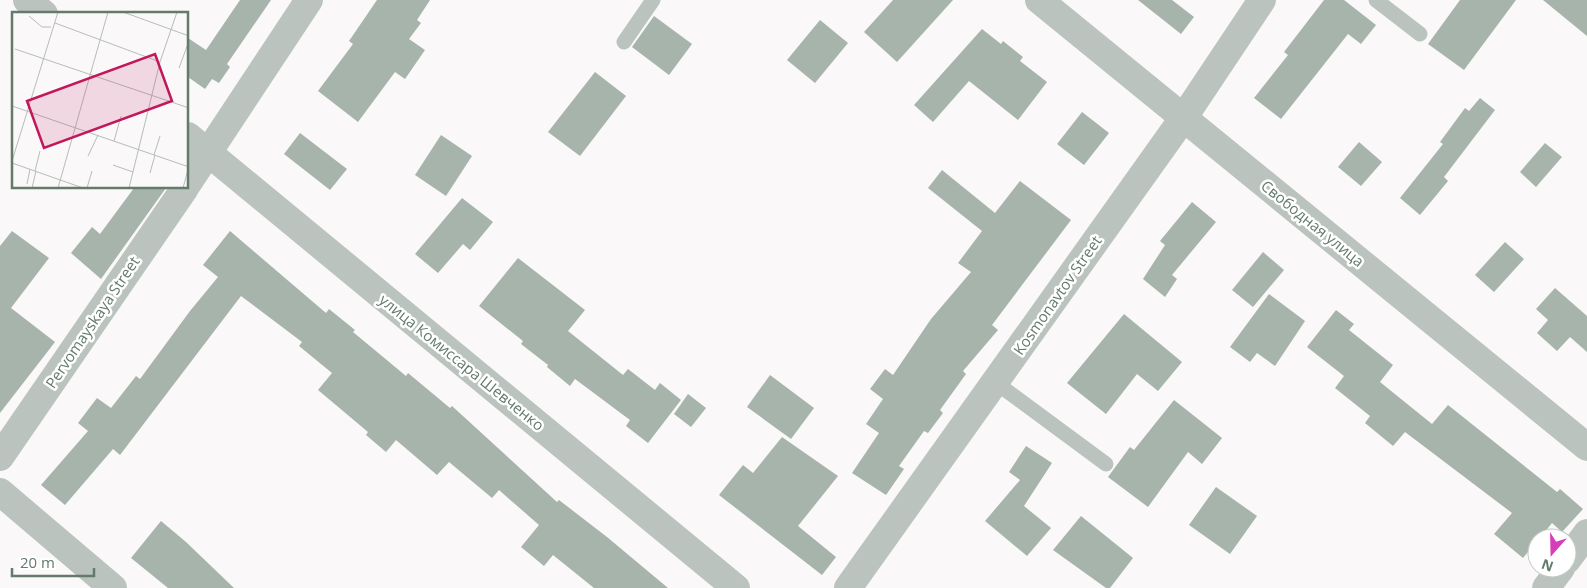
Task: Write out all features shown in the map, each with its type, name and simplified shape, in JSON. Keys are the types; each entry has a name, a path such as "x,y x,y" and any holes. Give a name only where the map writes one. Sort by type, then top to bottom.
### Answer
{"street":[{"path":"27,0 42,12"},
{"path":"189,182 309,0"},
{"name":"Свободная улица","path":"1039,0 1587,447"},
{"name":"Kosmonavtov Street","path":"848,588 1184,117 1262,0"},
{"name":"улица Комиссара Шевченко","path":"189,137 736,588"},
{"name":"Pervomayskaya Street","path":"0,456 184,189"},
{"path":"0,492 113,588"},
{"path":"1577,546 1587,533"}],"lane":[{"path":"624,42 653,0"},
{"path":"1376,0 1420,34"},
{"path":"995,382 1106,464"}],"building":[{"path":"240,0 271,0 227,64 230,67 219,83 212,79 205,89 189,78 189,39 206,50"},
{"path":"377,0 430,0 417,20 421,23 409,39 425,50 405,79 395,72 358,122 318,91 353,44 349,41"},
{"path":"893,0 953,0 897,62 864,32"},
{"path":"1138,0 1172,0 1194,17 1181,34"},
{"path":"1324,0 1344,0 1376,25 1361,44 1348,34 1281,119 1254,98 1288,55 1284,52"},
{"path":"1460,0 1516,0 1464,70 1428,44"},
{"path":"1543,0 1587,0 1587,36"},
{"path":"654,16 692,44 669,75 632,47"},
{"path":"820,20 848,43 815,83 787,60"},
{"path":"982,29 1001,44 1003,41 1023,57 1020,61 1047,82 1018,120 969,81 933,122 914,105"},
{"path":"595,72 626,96 580,156 548,132"},
{"path":"1480,98 1495,110 1444,177 1448,181 1420,215 1400,198 1443,144 1440,142 1465,108 1469,111"},
{"path":"1082,112 1109,133 1084,165 1057,144"},
{"path":"300,133 347,169 330,190 284,154"},
{"path":"441,135 472,156 446,196 415,175"},
{"path":"1359,142 1382,162 1361,186 1338,167"},
{"path":"1545,143 1562,157 1536,187 1520,172"},
{"path":"942,170 995,213 1020,181 1071,220 992,325 998,330 963,371 966,374 940,410 943,413 928,433 924,431 899,466 904,469 886,495 852,473 879,433 866,424 883,399 870,389 885,369 893,375 931,319 971,272 958,263 982,231 928,188"},
{"path":"133,189 165,189 101,279 71,253 92,227 100,234"},
{"path":"462,198 493,222 470,250 463,244 438,273 415,254"},
{"path":"1192,202 1216,222 1172,275 1177,279 1165,297 1143,279 1165,245 1160,241"},
{"path":"12,231 49,258 11,308 55,342 0,413 0,246"},
{"path":"230,231 326,313 329,309 355,330 353,332 406,376 408,373 450,408 452,406 557,502 559,500 607,537 668,588 594,588 553,555 544,566 521,547 539,525 499,490 492,498 449,462 437,475 396,440 386,452 366,435 368,432 318,390 332,373 299,346 302,342 241,296 120,455 113,449 65,505 41,485 88,431 78,423 97,398 111,408 136,376 140,379 190,311 218,277 203,265"},
{"path":"1505,242 1524,259 1494,292 1475,275"},
{"path":"1263,252 1284,270 1253,307 1232,290"},
{"path":"518,258 585,310 568,331 623,375 628,369 655,390 660,383 681,400 648,443 626,426 630,420 575,379 570,386 547,367 548,365 521,344 523,341 479,306"},
{"path":"1555,288 1587,316 1587,352 1570,337 1557,351 1537,333 1548,320 1536,309"},
{"path":"1269,294 1305,321 1275,366 1257,353 1250,362 1230,347"},
{"path":"1336,310 1354,324 1349,330 1393,365 1380,382 1432,424 1448,405 1557,492 1560,489 1583,509 1566,528 1558,528 1552,523 1548,528 1527,528 1527,553 1523,558 1494,534 1512,513 1405,432 1393,446 1365,423 1370,416 1335,388 1344,376 1307,347"},
{"path":"1124,314 1182,362 1158,391 1137,374 1106,414 1067,383"},
{"path":"770,375 814,408 791,439 747,407"},
{"path":"688,394 706,408 691,427 674,414"},
{"path":"1174,400 1222,438 1202,464 1188,452 1148,507 1108,477 1130,447 1134,450"},
{"path":"782,437 838,476 798,526 836,557 822,575 719,495 743,465 753,473"},
{"path":"1026,446 1052,463 1024,506 1051,528 1027,556 985,521 1020,480 1009,472"},
{"path":"1216,487 1257,516 1230,554 1189,525"},
{"path":"1081,516 1133,558 1110,588 1106,588 1053,550"},
{"path":"161,521 234,588 168,588 131,558"}]}
